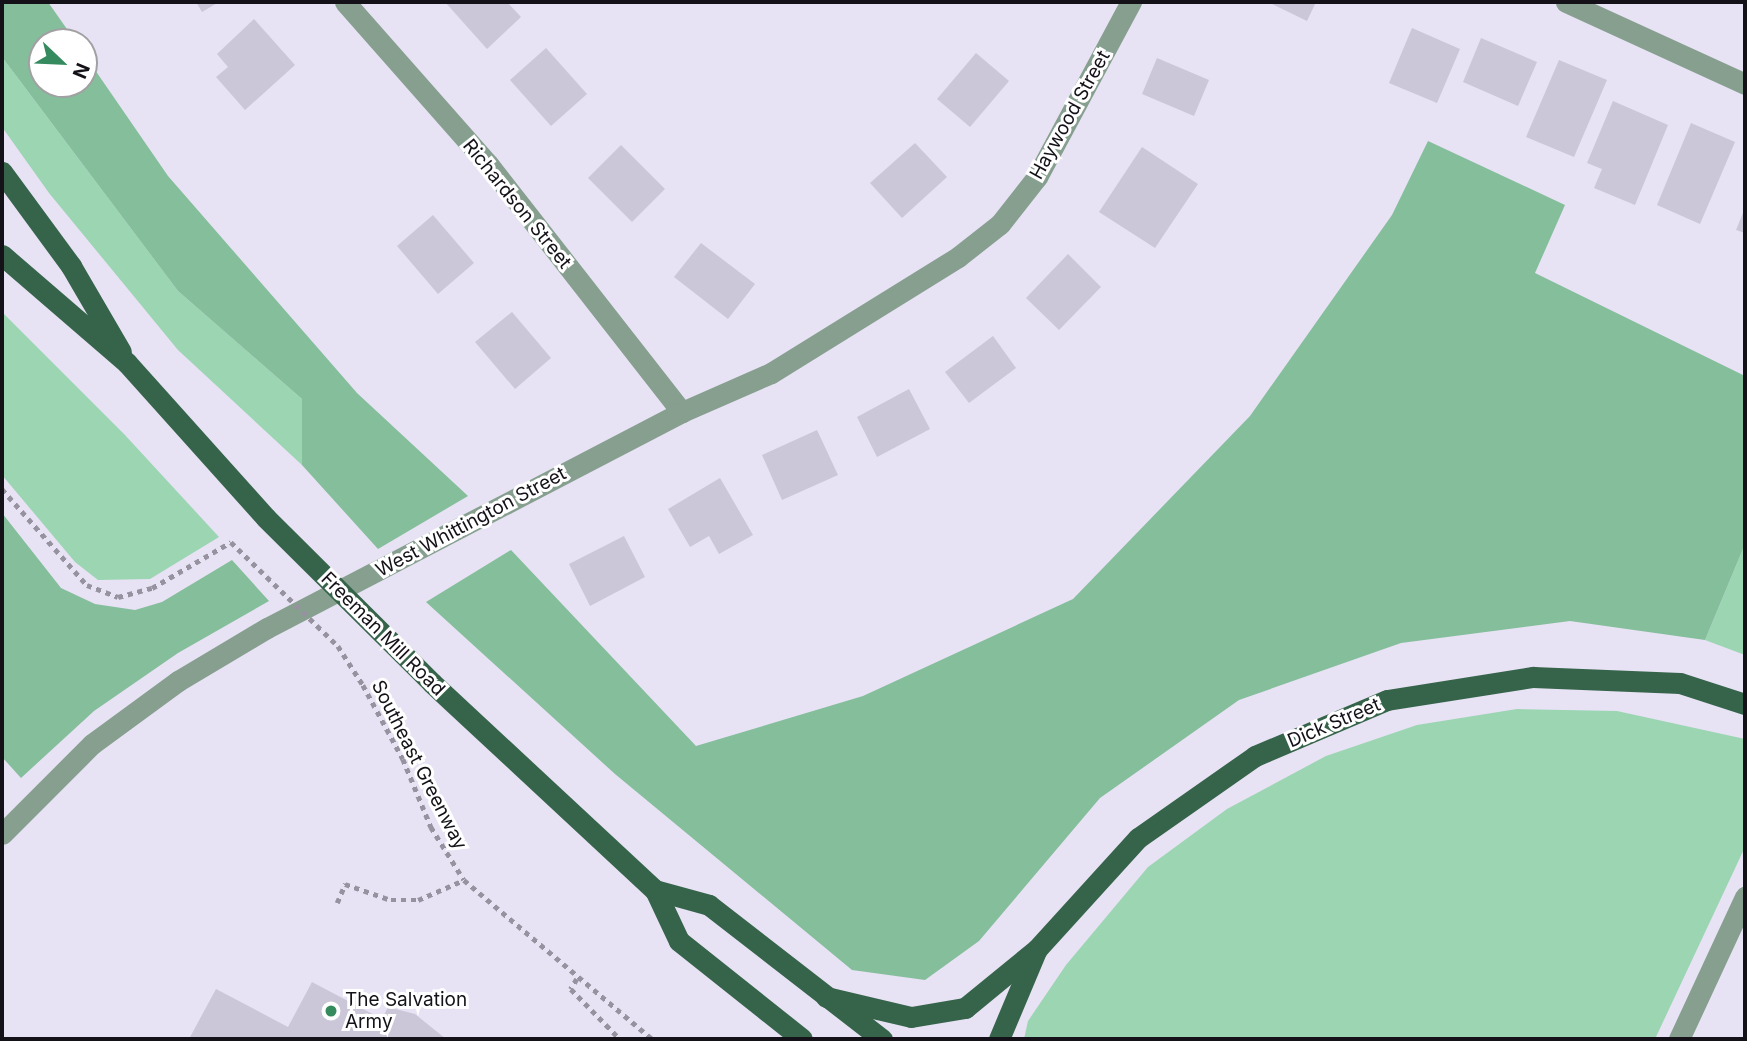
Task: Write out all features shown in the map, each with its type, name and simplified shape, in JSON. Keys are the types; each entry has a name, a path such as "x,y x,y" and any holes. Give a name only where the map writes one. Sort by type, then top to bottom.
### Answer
{"main road":[{"name":"Freeman Mill Road","path":"2,172 71,266 127,363"},
{"name":"Freeman Mill Road","path":"2,255 127,363 266,518 432,683 655,890 679,941 802,1039"},
{"name":"Dick Street","path":"1037,949 1149,831 1255,756 1387,700 1532,677 1681,683 1745,704"},
{"name":"Freeman Mill Road","path":"655,890 709,905 882,1039"},
{"path":"826,996 911,1017 965,1008 1037,949"},
{"path":"999,1039 1037,949"}],"street":[{"name":"Richardson Street","path":"345,2 488,164 682,412"},
{"name":"Haywood Street","path":"862,318 958,257 1000,224 1037,177 1131,2"},
{"path":"1566,2 1745,84"},
{"name":"West Whittington Street","path":"2,834 92,744 178,681 267,628 682,412 771,373 862,318"},
{"path":"1679,1039 1745,897"}],"path":[{"name":"Southeast Greenway","path":"2,489 87,585 118,597 152,588 232,542 338,646 363,685 403,759 431,827 464,880 577,979 652,1039"},
{"path":"337,903 345,884 391,900 418,900 464,880"},
{"path":"577,979 571,989 620,1039"}],"green space":[{"path":"2,2 48,2 66,28 28,28 28,92 2,57"},
{"path":"2,57 28,92 28,98 33,98 178,291 302,399 302,465 178,350 49,193 2,127"},
{"path":"98,74 168,176 357,393 468,496 378,549 302,465 302,399 178,291 33,98 98,98"},
{"path":"1428,141 1565,205 1535,273 1745,376 1745,544 1705,640 1570,621 1401,643 1239,700 1100,798 979,941 925,980 852,970 615,774 426,602 511,550 696,746 863,696 1073,599 1250,416 1392,215"},
{"path":"2,312 124,434 219,537 150,579 98,580 75,562 2,475"},
{"path":"2,513 61,588 95,604 135,610 162,602 232,560 269,601 178,653 94,711 21,778 2,757"},
{"path":"1745,544 1745,655 1705,640"},
{"path":"1517,709 1617,711 1745,739 1745,847 1655,1039 1024,1039 1028,1021 1066,965 1148,867 1227,809 1326,756 1417,725"}],"building":[{"path":"196,2 219,2 202,12"},
{"path":"445,2 507,2 521,17 487,49"},
{"path":"1268,2 1316,2 1307,21"},
{"path":"254,19 295,65 245,110 216,77 228,67 217,54"},
{"path":"1412,28 1460,49 1437,103 1389,83"},
{"path":"1481,38 1537,62 1518,106 1463,82"},
{"path":"546,48 587,94 551,126 510,80"},
{"path":"976,53 1009,81 970,127 937,99"},
{"path":"1157,58 1209,80 1194,116 1142,94"},
{"path":"1559,60 1607,80 1574,157 1526,137"},
{"path":"1613,101 1668,125 1635,205 1594,188 1602,169 1587,163"},
{"path":"1691,123 1735,142 1700,224 1657,205"},
{"path":"915,143 947,177 902,218 870,183"},
{"path":"621,145 665,189 632,222 588,178"},
{"path":"1142,147 1198,184 1155,248 1099,212"},
{"path":"1745,208 1745,233 1736,230"},
{"path":"433,215 474,263 438,294 397,246"},
{"path":"701,243 755,284 728,319 674,277"},
{"path":"1068,254 1101,287 1059,330 1026,298"},
{"path":"512,312 551,358 515,389 475,342"},
{"path":"993,336 1016,368 969,403 945,372"},
{"path":"909,389 930,429 877,457 857,417"},
{"path":"817,430 838,475 782,500 762,455"},
{"path":"720,478 753,535 719,554 709,536 690,547 668,509"},
{"path":"624,536 645,577 590,606 569,564"},
{"name":"The Salvation Army","path":"312,982 382,1019 388,1007 415,1014 446,1039 189,1039 216,989 288,1027"}],"place":[{"name":"The Salvation Army","path":"331,1011"}]}
